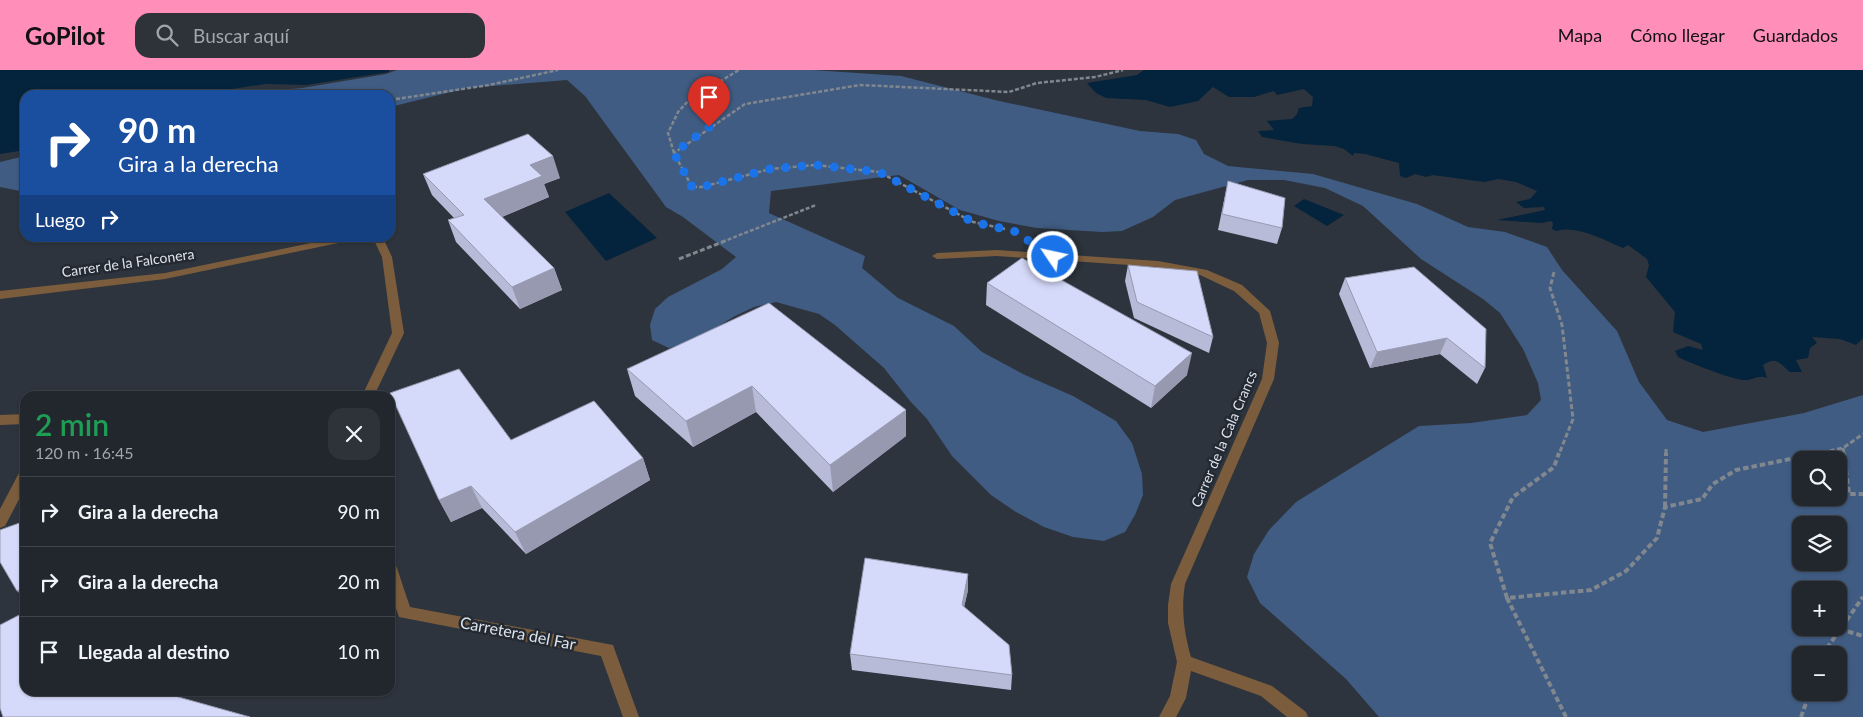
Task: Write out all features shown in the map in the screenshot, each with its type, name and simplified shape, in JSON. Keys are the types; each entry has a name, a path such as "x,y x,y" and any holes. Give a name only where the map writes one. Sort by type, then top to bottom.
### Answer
{"street":[{"name":"Carrer de la Falconera","path":"0,295 165,276 329,242"},
{"path":"370,391 398,333 387,257 380,242"},
{"name":"Carrer de la Cala Crancs","path":"937,256 997,253 1158,264 1203,272 1238,288 1264,311 1273,343 1268,379 1178,584 1174,604 1175,628 1185,662"},
{"path":"0,420 20,419"},
{"path":"0,522 20,484"},
{"path":"395,584 404,612"},
{"path":"395,602 404,612"},
{"name":"Carretera del Far","path":"404,612 607,650 631,717"},
{"path":"1167,717 1178,698 1185,662 1266,691 1300,717"}],"path":[{"path":"395,99 488,85 558,70"},
{"path":"738,70 729,78 701,91 682,107 668,133 674,153 692,187 702,187 770,169 815,165 879,172 973,222 1014,231"},
{"path":"674,153 744,104 860,85 1009,92 1019,87 1123,70"},
{"path":"420,91 420,96"},
{"path":"679,259 816,205"},
{"path":"1554,272 1550,288 1562,325 1573,419 1554,466 1513,497 1490,543 1507,598 1566,717"},
{"path":"1665,508 1702,499 1713,484 1736,470 1843,448 1863,434"},
{"path":"1843,448 1849,494 1863,494"},
{"path":"1507,598 1591,590 1626,571 1657,538 1665,508 1666,449"},
{"path":"1847,619 1863,597"},
{"path":"1847,631 1863,636"},
{"path":"1801,717 1807,701"}],"shaded area":[{"path":"0,70 389,70 389,72 306,85 265,84 226,90 20,90 20,151 0,154"},
{"path":"397,70 813,70 901,76 999,101 1140,131 1178,134 1196,140 1204,154 1228,166 1313,174 1417,204 1468,227 1505,232 1547,247 1562,270 1617,331 1639,382 1667,420 1703,432 1804,413 1863,395 1863,717 1379,717 1346,679 1260,603 1247,577 1254,554 1269,530 1296,502 1419,426 1471,423 1527,415 1541,400 1538,383 1523,349 1500,313 1483,299 1421,259 1363,206 1325,188 1284,180 1248,180 1175,200 1153,217 1122,231 1102,232 1037,228 999,221 960,210 899,175 771,191 769,213 865,256 862,268 898,298 954,326 982,352 1025,375 1073,396 1116,421 1132,443 1142,474 1143,495 1135,515 1125,532 1104,541 1073,537 1044,527 1016,512 991,495 952,456 927,419 884,368 835,325 819,314 776,302 754,307 735,316 694,341 669,348 652,340 650,325 655,309 668,297 722,269 736,257 683,217 666,207 585,96 567,80 467,88 395,106 395,90 280,90 386,74"},
{"path":"1144,70 1863,70 1863,338 1856,345 1840,339 1812,337 1817,343 1810,348 1808,358 1796,360 1802,372 1790,372 1775,361 1763,365 1767,378 1740,380 1712,371 1678,357 1675,351 1688,346 1703,350 1701,344 1673,332 1675,312 1646,277 1649,265 1647,259 1628,245 1623,248 1573,230 1556,231 1552,229 1553,223 1551,221 1542,223 1497,220 1545,210 1544,207 1524,208 1516,202 1530,199 1537,191 1516,182 1498,179 1484,182 1433,175 1426,177 1415,174 1406,178 1400,176 1399,163 1365,154 1354,153 1353,156 1344,149 1335,146 1302,144 1262,137 1258,131 1274,130 1267,121 1292,119 1297,114 1299,108 1312,106 1313,97 1304,89 1277,95 1274,91 1254,97 1229,97 1213,87 1198,101 1170,107 1146,100 1106,98 1096,93 1087,83 1137,75"},
{"path":"20,157 20,191 0,187 0,162"},
{"path":"609,193 657,238 606,261 565,212"},
{"path":"1304,199 1344,215 1327,226 1294,206"}],"building":[{"path":"528,134 553,156 530,165 542,176 484,199 554,268 512,287 448,220 464,215 423,174"},
{"path":"1228,181 1285,198 1282,228 1222,214"},
{"path":"1022,258 1192,353 1155,386 987,283"},
{"path":"1128,265 1197,271 1213,337 1137,302"},
{"path":"1414,267 1486,329 1485,368 1447,338 1377,352 1345,278"},
{"path":"769,303 906,410 830,465 752,386 686,421 627,369"},
{"path":"459,369 511,440 594,401 643,458 515,532 471,486 439,500 395,404 395,391"},
{"path":"20,523 20,590 17,591 0,562 0,530"},
{"path":"865,558 968,574 962,605 1009,645 1012,675 850,654"},
{"path":"20,615 20,696 175,696 250,717 3,717 0,708 0,625"}],"route":[{"path":"709,127 674,153 692,187 702,187 770,169 815,165 879,172 973,222 1014,231 1053,257"}]}
